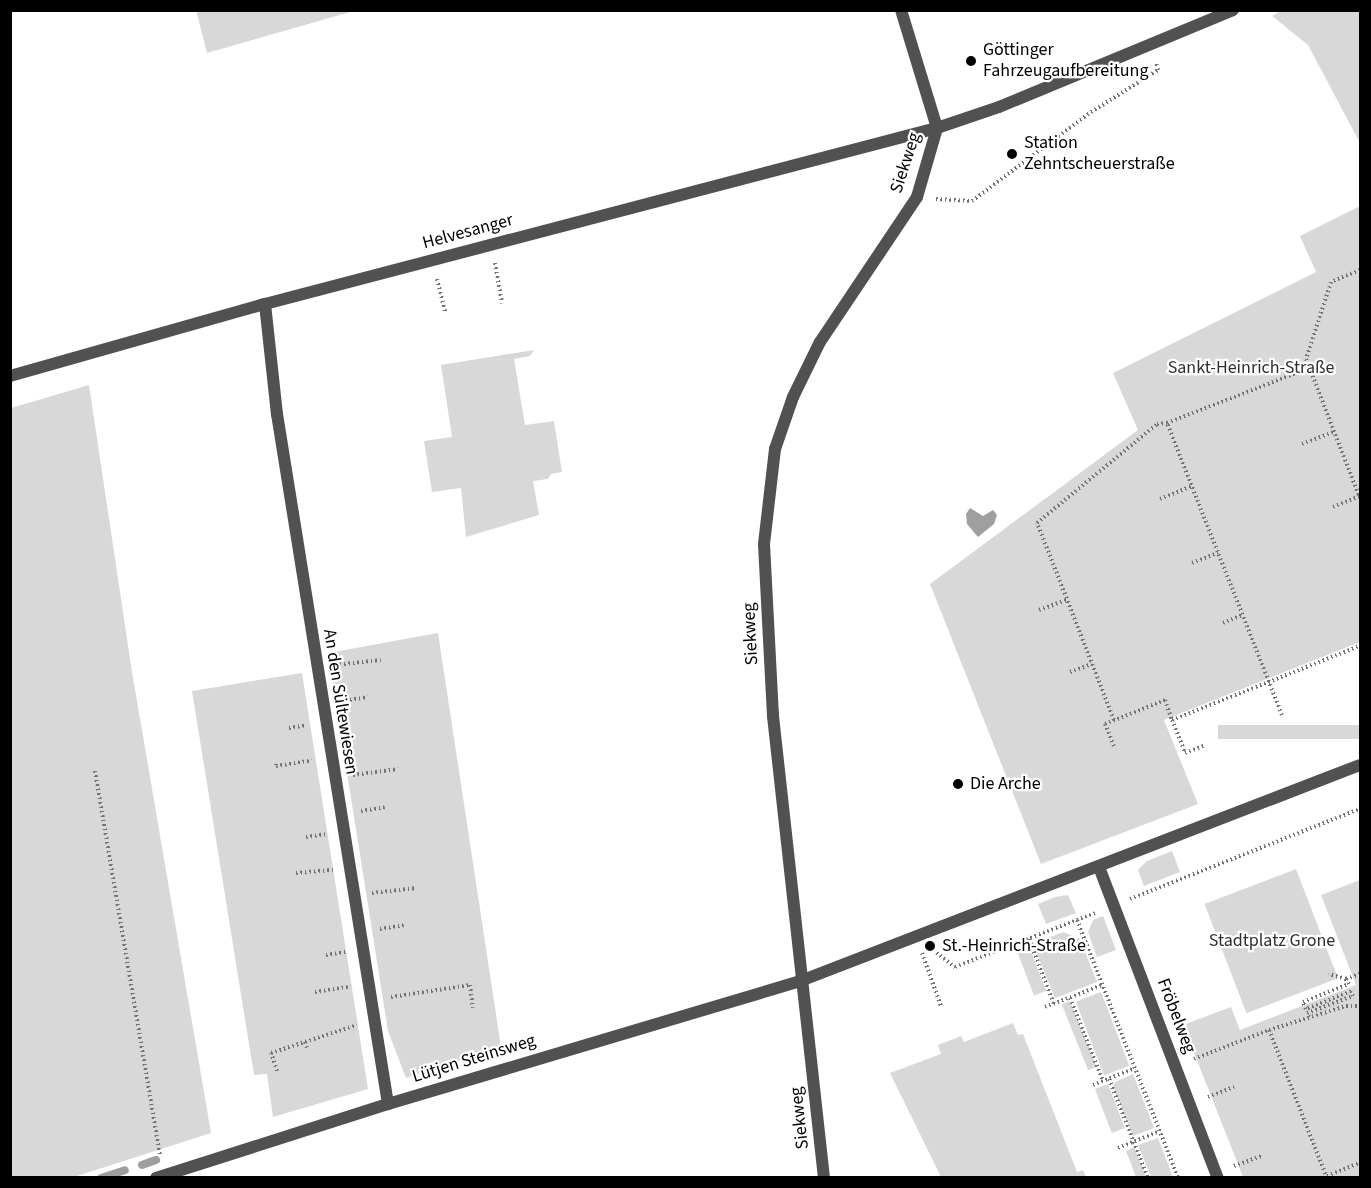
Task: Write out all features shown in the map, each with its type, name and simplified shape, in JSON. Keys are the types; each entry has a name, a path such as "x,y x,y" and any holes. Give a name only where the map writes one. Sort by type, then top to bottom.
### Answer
{"street":[{"path":"901,10 937,128"},
{"name":"Helvesanger","path":"10,376 266,304 937,128 999,107 1151,46 1233,10"},
{"name":"Siekweg","path":"824,1178 773,716 764,544 775,449 793,397 820,342 917,197 937,128"},
{"name":"An den Sültewiesen","path":"266,304 277,414 372,1021 388,1104"},
{"path":"803,980 1360,765"},
{"name":"Fröbelweg","path":"1100,867 1218,1175"},
{"name":"Lütjen Steinsweg","path":"161,1176 388,1104 803,980"}],"path":[{"path":"917,197 972,201 1091,112 1158,70 1151,46"},
{"path":"492,244 502,303"},
{"path":"423,262 440,281 445,312"},
{"path":"1333,507 1360,497 1306,359 1331,282 1360,270"},
{"path":"1114,720 1037,523 1157,424 1167,423 1309,368"},
{"path":"1167,423 1282,715"},
{"path":"1302,444 1334,432"},
{"path":"1160,499 1192,486"},
{"path":"1192,563 1218,553"},
{"path":"1039,610 1067,600"},
{"path":"1223,623 1242,615"},
{"path":"1172,720 1360,646"},
{"path":"317,668 381,660"},
{"path":"1070,672 1092,664"},
{"path":"1114,746 1105,724 1165,700 1185,753 1206,745"},
{"path":"276,764 276,766 331,757"},
{"path":"334,778 398,769"},
{"path":"95,771 161,1176"},
{"path":"296,873 348,867"},
{"path":"353,896 417,888"},
{"path":"1077,920 1178,1178"},
{"path":"1029,939 1054,1004"},
{"path":"1329,974 1346,979 1360,974"},
{"path":"1309,1017 1307,1013 1353,996 1351,991 1306,1009 1303,1002 1348,984 1346,979"},
{"path":"315,992 367,984"},
{"path":"369,1000 434,993 470,985 473,1008"},
{"path":"1045,1007 1102,985"},
{"path":"1070,998 1103,1081"},
{"path":"1176,1066 1269,1030 1346,1006 1360,1006"},
{"path":"277,1071 271,1053 372,1021"},
{"path":"1269,1030 1327,1177 1360,1163"},
{"path":"305,1042 307,1048"},
{"path":"1093,1085 1135,1068"},
{"path":"1109,1079 1148,1178"},
{"path":"1190,1103 1234,1087"},
{"path":"1118,1148 1160,1131"},
{"path":"1218,1175 1261,1156"}],"green space":[{"path":"196,10 354,10 354,11 207,53"},
{"path":"1283,10 1360,11 1360,143 1308,45 1272,16"},
{"name":"Sankt-Heinrich-Straße","path":"1360,206 1360,642 1164,720 1198,804 1041,864 930,584 1138,430 1113,373 1316,272 1300,236"},
{"path":"534,350 530,356 514,359 525,425 554,421 562,472 551,474 548,479 533,481 539,515 466,537 461,488 432,492 424,441 452,437 441,365"},
{"path":"89,385 132,672 211,1133 74,1177 11,1177 11,408"},
{"path":"438,633 501,1047 406,1078 388,1031 328,653"},
{"path":"302,673 368,1089 273,1117 267,1074 254,1075 192,691"},
{"path":"1218,725 1360,725 1360,739 1218,739"},
{"path":"1172,851 1180,872 1144,886 1138,870 1147,861"},
{"name":"Stadtplatz Grone","path":"1296,869 1338,978 1246,1013 1205,904"},
{"path":"1360,880 1360,1177 1243,1177 1183,1025 1231,1007 1240,1030 1356,985 1321,895"},
{"path":"1068,895 1076,913 1046,924 1038,904 1055,897"},
{"path":"1103,916 1116,950 1097,957 1088,932 1093,920"},
{"path":"1063,932 1080,939 1097,982 1055,998 1033,944"},
{"path":"1029,946 1046,991 1034,995 1017,951"},
{"path":"1101,992 1129,1066 1104,1075 1076,1002"},
{"path":"1070,1001 1097,1067 1088,1070 1062,1004"},
{"path":"1013,1023 1018,1035 1023,1034 1077,1172 1083,1170 1086,1177 941,1177 890,1073 941,1054 938,1045 961,1036 964,1042"},
{"path":"1133,1074 1154,1128 1133,1136 1113,1086 1115,1082"},
{"path":"1108,1084 1125,1128 1112,1133 1095,1089"},
{"path":"1158,1138 1173,1177 1151,1177 1138,1145"},
{"path":"1134,1147 1146,1177 1136,1177 1126,1151"}],"shaded area":[{"path":"970,508 983,516 993,510 997,515 994,524 978,537 967,524 966,514"}],"waterway":[{"path":"142,1165 156,1160"},
{"path":"101,1178 125,1170"}],"place":[{"name":"Göttinger Fahrzeugaufbereitung","path":"971,61"},
{"name":"Station Zehntscheuerstraße","path":"1012,154"},
{"name":"Die Arche","path":"958,784"},
{"name":"St.-Heinrich-Straße","path":"930,946"}]}
